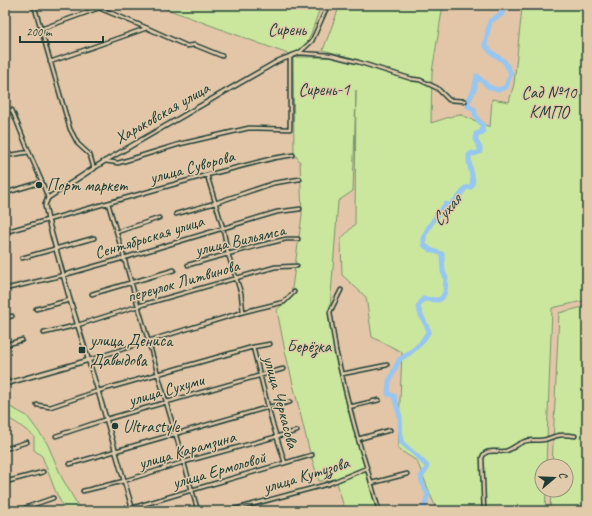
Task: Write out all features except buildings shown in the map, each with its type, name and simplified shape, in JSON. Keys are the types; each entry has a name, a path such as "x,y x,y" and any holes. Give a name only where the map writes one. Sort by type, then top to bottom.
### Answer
{"street":[{"path":"34,5 70,129 78,144 90,155 94,169"},
{"path":"299,53 312,41 328,5"},
{"path":"41,29 99,8 187,46 195,45 222,56"},
{"path":"50,62 147,28"},
{"path":"299,53 330,55 358,62 412,79 420,80 437,88 449,100 465,101"},
{"name":"Харьковская улица","path":"48,198 105,161 274,63 299,53"},
{"path":"105,161 118,163 180,144 249,128 290,128 290,56"},
{"path":"5,111 12,110 48,198 45,205 48,220 70,300 107,419 133,510"},
{"path":"5,156 29,152"},
{"name":"улица Суворова","path":"5,232 207,175 274,158 293,155"},
{"path":"207,175 223,228 228,254 242,293 243,312"},
{"path":"176,214 215,203 274,183 300,179"},
{"path":"5,193 42,182"},
{"path":"108,203 198,511"},
{"name":"Сентябрьская улица","path":"5,289 64,275 277,212 300,209"},
{"path":"117,232 159,218"},
{"path":"22,258 94,238"},
{"name":"улица Вильямса","path":"188,265 286,239 298,239"},
{"name":"переулок Литвинова","path":"44,333 78,325 138,306 275,267 297,266"},
{"path":"92,294 174,270"},
{"path":"341,290 330,312 336,351 349,407 368,468 379,511"},
{"path":"5,373 6,383 89,360 243,312 284,302 294,292"},
{"path":"36,310 70,300"},
{"path":"5,318 12,316"},
{"path":"5,345 22,340"},
{"path":"38,405 50,407 98,391 253,347 270,344"},
{"name":"улица Черкасова","path":"253,347 268,407 285,463"},
{"path":"342,374 387,365"},
{"name":"улица Сухуми","path":"56,436 107,419 283,369"},
{"path":"349,407 379,400"},
{"path":"70,464 290,402"},
{"name":"улица Кутузова","path":"358,439 390,430"},
{"name":"улица Карамзина","path":"83,491 124,481 184,462 297,431"},
{"path":"484,511 482,458 485,452 503,452 528,440 543,440 561,435 575,436"},
{"path":"5,449 27,442"},
{"name":"улица Ермоловой","path":"133,510 192,490 312,455"},
{"name":"улица Кутузова","path":"228,511 328,484 368,468"},
{"path":"5,482 43,472"},
{"path":"372,484 407,474"},
{"path":"16,511 53,498"}],"green space":[{"name":"Сирень","path":"156,5 321,5 308,42 299,51 288,54"},
{"path":"340,5 443,5 432,72 431,123 459,114 490,127 492,99 509,102 514,84 522,8 521,5 587,5 587,300 552,308 546,458 534,458 534,498 546,498 545,511 437,511 417,461 398,449 402,352 372,337 366,297 342,275 341,239 355,224 356,90 353,191 338,201 329,322 354,429 377,511 345,511 336,479 319,481 309,449 285,351 277,310 291,296 302,215 300,162 294,153 293,57 332,57 356,62 356,59 323,50"},
{"path":"587,306 587,511 550,511 551,498 574,498 574,458 552,458 559,313"},
{"path":"5,404 27,416 47,443 62,478 81,511 65,511 42,456 34,450 34,436 5,416"}],"waterway":[{"name":"Сухая","path":"425,511 424,509 428,494 423,486 421,477 427,466 401,442 400,417 394,396 388,394 389,382 399,360 421,343 429,331 418,307 423,299 438,300 442,298 445,292 446,278 443,272 442,254 431,250 424,245 424,238 430,226 446,204 452,207 454,206 452,203 465,188 471,187 472,184 473,179 469,164 469,155 480,152 480,148 476,141 476,134 483,132 483,125 478,120 474,109 468,106 477,76 489,87 498,90 506,87 511,73 504,61 492,53 485,45 490,21 502,14 505,5"}],"place":[{"name":"Порт маркет","path":"39,185"},
{"name":"улица Дениса Давыдова","path":"82,350"},
{"name":"Ultrastyle","path":"115,426"}],"park label":[{"name":"Сирень-1","path":"324,89"},
{"name":"Сад №10 КМПО","path":"549,102"},
{"name":"Берёзка","path":"309,346"}]}
